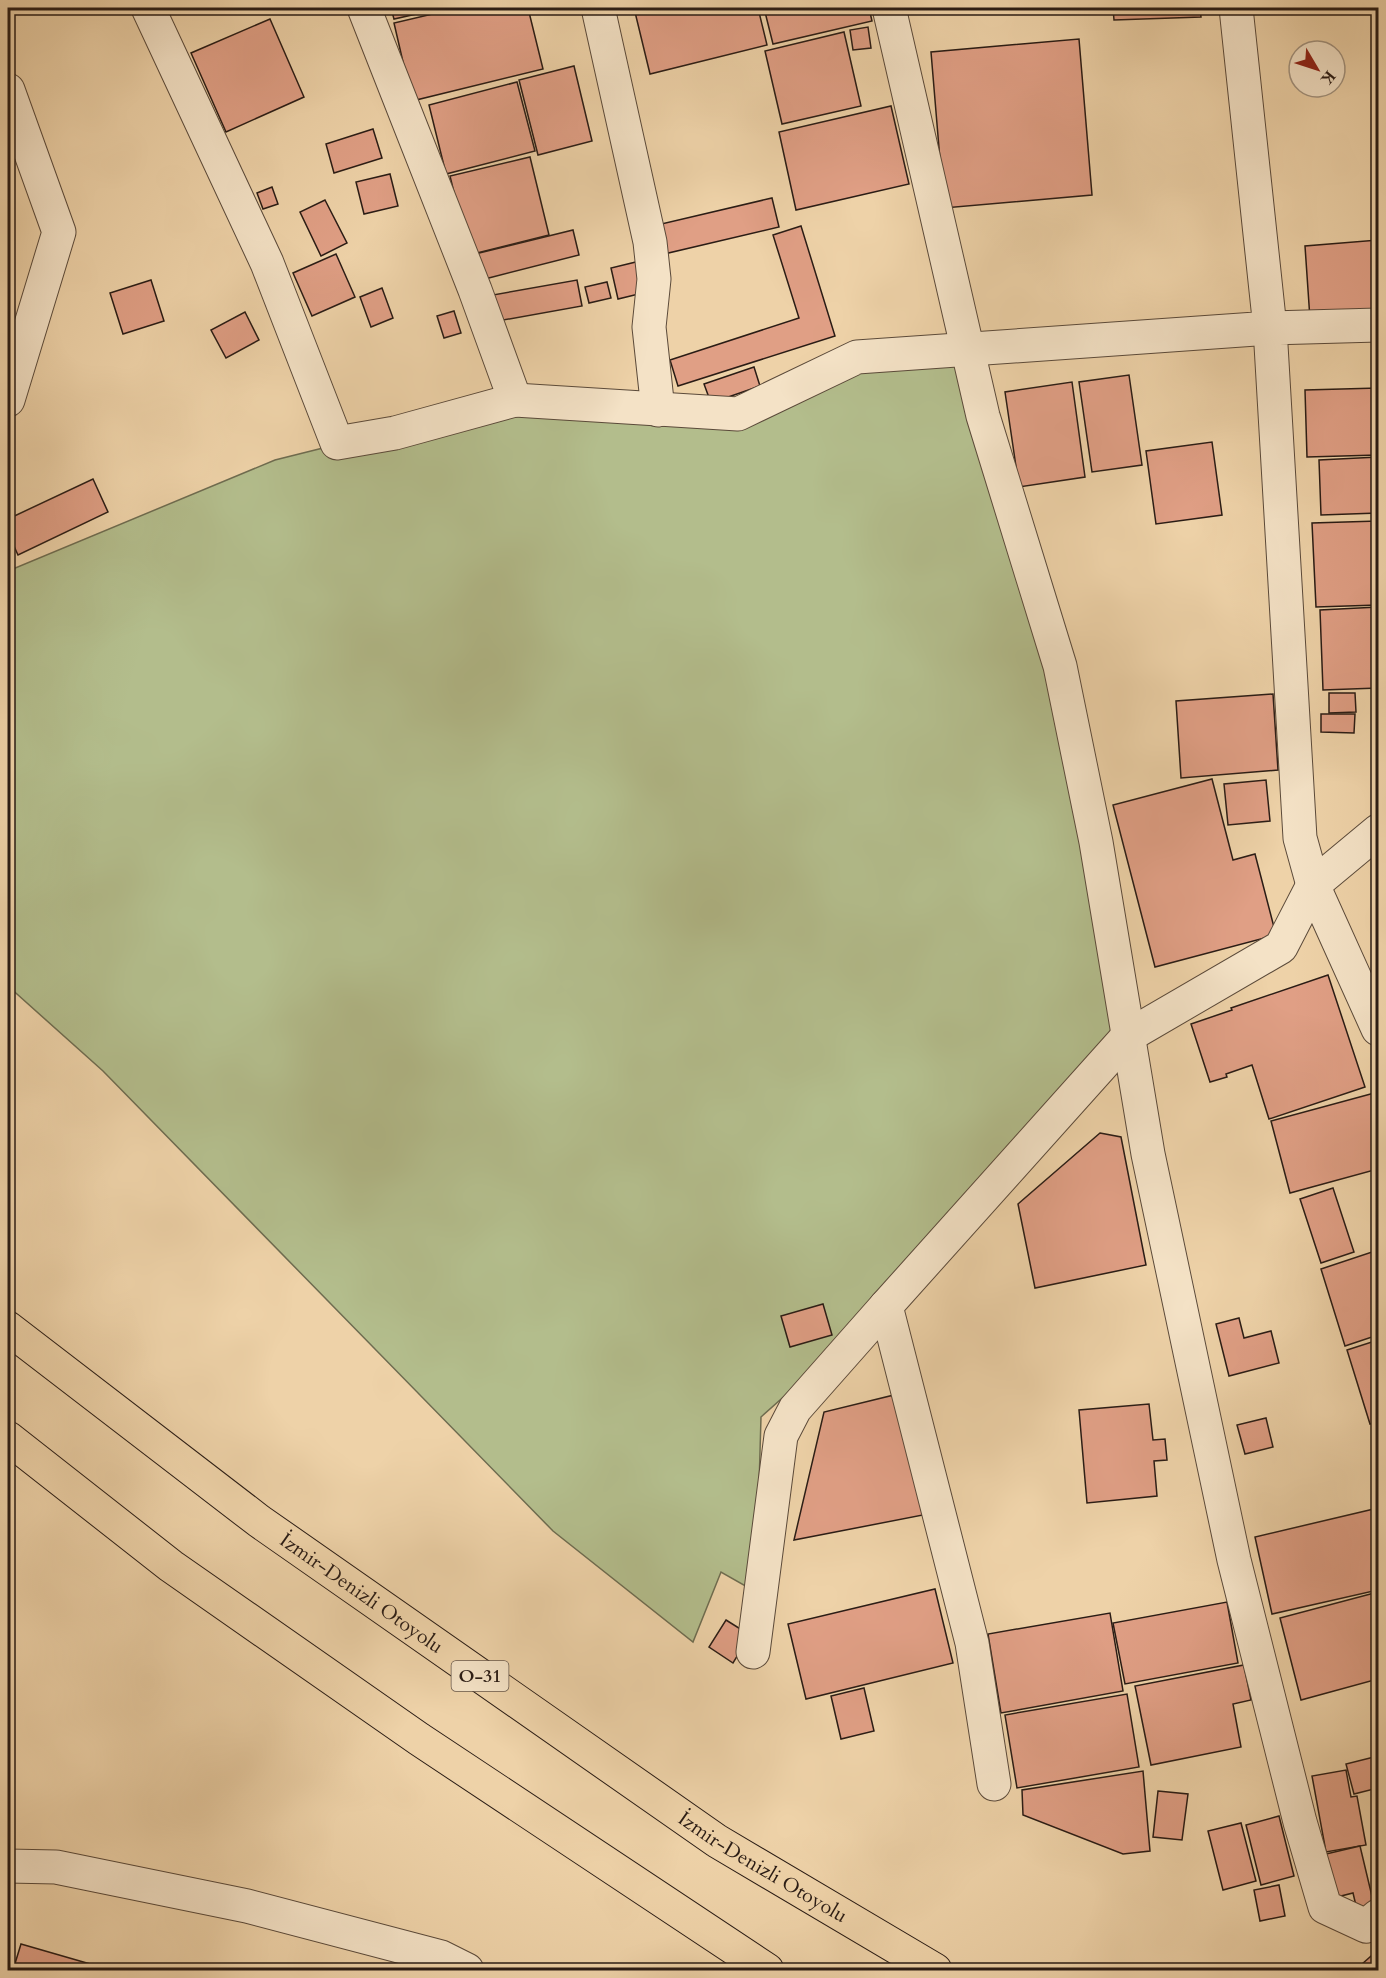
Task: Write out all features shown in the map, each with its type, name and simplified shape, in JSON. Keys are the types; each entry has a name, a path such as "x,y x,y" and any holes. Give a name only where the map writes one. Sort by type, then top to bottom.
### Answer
{"highway":[{"name":"İzmir-Denizli Otoyolu","path":"8,1328 259,1521 717,1841 935,1971"},
{"path":"8,1438 171,1566 419,1739 766,1971"}],"street":[{"path":"148,8 267,263 337,443 395,434 515,400 738,414 857,357 1270,328 1378,325"},
{"path":"364,8 475,290 515,400"},
{"path":"598,8 650,242 654,279 649,327 658,410"},
{"path":"889,8 983,416 1060,666 1096,842 1148,1154 1234,1560 1300,1822 1326,1907 1366,1926 1378,1916"},
{"path":"1236,8 1270,328 1299,838 1313,885 1378,1029"},
{"path":"8,90 59,232 8,400"},
{"path":"753,1652 781,1436 804,1397 1128,1036 1281,947 1313,885 1378,831"},
{"path":"886,1305 972,1643 994,1784"},
{"path":"8,1866 56,1867 247,1906 441,1957 467,1971"}],"green space":[{"path":"968,349 1060,666 1128,1036 886,1306 761,1417 756,1592 721,1572 693,1642 553,1531 103,1071 8,986 8,571 275,460 515,400 738,414 857,357"}],"building":[{"path":"391,8 443,8 394,19"},
{"path":"458,8 528,8 543,69 412,101 394,23"},
{"path":"634,8 758,8 767,45 650,74"},
{"path":"764,8 869,8 872,21 773,44"},
{"path":"1113,8 1200,8 1201,17 1114,20"},
{"path":"270,19 304,97 226,132 191,53"},
{"path":"868,27 871,48 853,50 850,30"},
{"path":"844,32 861,106 782,124 765,51"},
{"path":"1079,39 1092,195 944,208 931,52"},
{"path":"574,66 592,141 538,155 519,80"},
{"path":"517,82 535,151 446,174 429,105"},
{"path":"891,106 909,184 796,210 779,132"},
{"path":"373,129 382,158 334,173 326,144"},
{"path":"530,157 549,235 469,255 450,176"},
{"path":"390,174 398,206 364,214 356,182"},
{"path":"272,187 278,204 263,209 257,193"},
{"path":"772,198 779,227 664,254 657,225"},
{"path":"325,200 347,243 321,256 300,212"},
{"path":"801,226 835,336 678,386 670,360 799,318 773,235"},
{"path":"573,230 579,255 477,281 471,255"},
{"path":"1378,240 1378,313 1310,319 1305,246"},
{"path":"336,254 355,297 312,316 293,273"},
{"path":"640,261 647,292 618,299 611,268"},
{"path":"151,280 164,321 123,334 110,293"},
{"path":"577,280 582,306 492,322 487,296"},
{"path":"607,282 611,298 589,303 585,287"},
{"path":"382,288 393,318 371,327 360,297"},
{"path":"454,311 461,333 444,338 437,316"},
{"path":"245,312 259,340 226,358 211,330"},
{"path":"754,367 760,386 711,403 704,384"},
{"path":"1129,375 1142,465 1092,472 1079,382"},
{"path":"1072,382 1085,477 1019,487 1005,392"},
{"path":"1378,388 1378,455 1307,457 1305,390"},
{"path":"1212,442 1222,515 1156,524 1146,451"},
{"path":"1378,457 1378,513 1321,515 1319,460"},
{"path":"93,479 108,512 18,555 8,533 8,519"},
{"path":"1378,521 1378,605 1316,607 1312,523"},
{"path":"1378,607 1378,688 1323,690 1320,610"},
{"path":"1329,693 1355,693 1356,712 1329,713"},
{"path":"1273,694 1278,770 1181,778 1176,701"},
{"path":"1321,714 1355,714 1354,733 1321,732"},
{"path":"1212,779 1233,860 1255,854 1276,935 1155,967 1113,805"},
{"path":"1266,780 1270,821 1228,825 1224,784"},
{"path":"1328,975 1365,1087 1269,1119 1252,1065 1210,1082 1191,1024"},
{"path":"1378,1092 1378,1169 1290,1193 1271,1121"},
{"path":"1100,1133 1121,1137 1146,1265 1035,1288 1018,1204"},
{"path":"1333,1188 1354,1252 1321,1263 1300,1199"},
{"path":"1378,1250 1378,1335 1345,1346 1321,1269"},
{"path":"823,1304 832,1335 790,1347 781,1316"},
{"path":"1239,1318 1244,1338 1271,1331 1279,1363 1229,1376 1216,1324"},
{"path":"1378,1340 1378,1422 1370,1424 1347,1350"},
{"path":"894,1395 923,1515 794,1540 824,1412"},
{"path":"1149,1404 1153,1440 1165,1439 1167,1460 1154,1461 1157,1496 1087,1503 1079,1410"},
{"path":"1266,1418 1273,1447 1245,1454 1237,1425"},
{"path":"1378,1508 1378,1590 1272,1614 1255,1537"},
{"path":"935,1589 953,1663 806,1699 788,1624"},
{"path":"1378,1592 1378,1679 1301,1700 1280,1618"},
{"path":"1227,1602 1238,1663 1125,1684 1113,1623"},
{"path":"1110,1613 1123,1691 1001,1713 988,1634"},
{"path":"726,1620 750,1635 733,1663 709,1647"},
{"path":"1244,1665 1251,1700 1233,1704 1241,1747 1151,1765 1135,1686"},
{"path":"864,1688 874,1731 841,1739 831,1696"},
{"path":"1127,1694 1139,1767 1017,1788 1005,1715"},
{"path":"1378,1756 1378,1788 1354,1794 1346,1764"},
{"path":"1346,1770 1351,1797 1357,1796 1366,1845 1326,1852 1312,1776"},
{"path":"1143,1771 1150,1851 1123,1854 1023,1815 1022,1790"},
{"path":"1158,1791 1188,1794 1182,1840 1153,1837"},
{"path":"1279,1816 1294,1876 1261,1885 1246,1825"},
{"path":"1241,1823 1256,1881 1223,1890 1208,1831"},
{"path":"1360,1846 1375,1909 1358,1914 1353,1893 1337,1897 1326,1854"},
{"path":"1279,1885 1285,1916 1260,1921 1254,1890"},
{"path":"21,1944 111,1970 13,1970"},
{"path":"1378,1950 1378,1970 1362,1964"}]}
